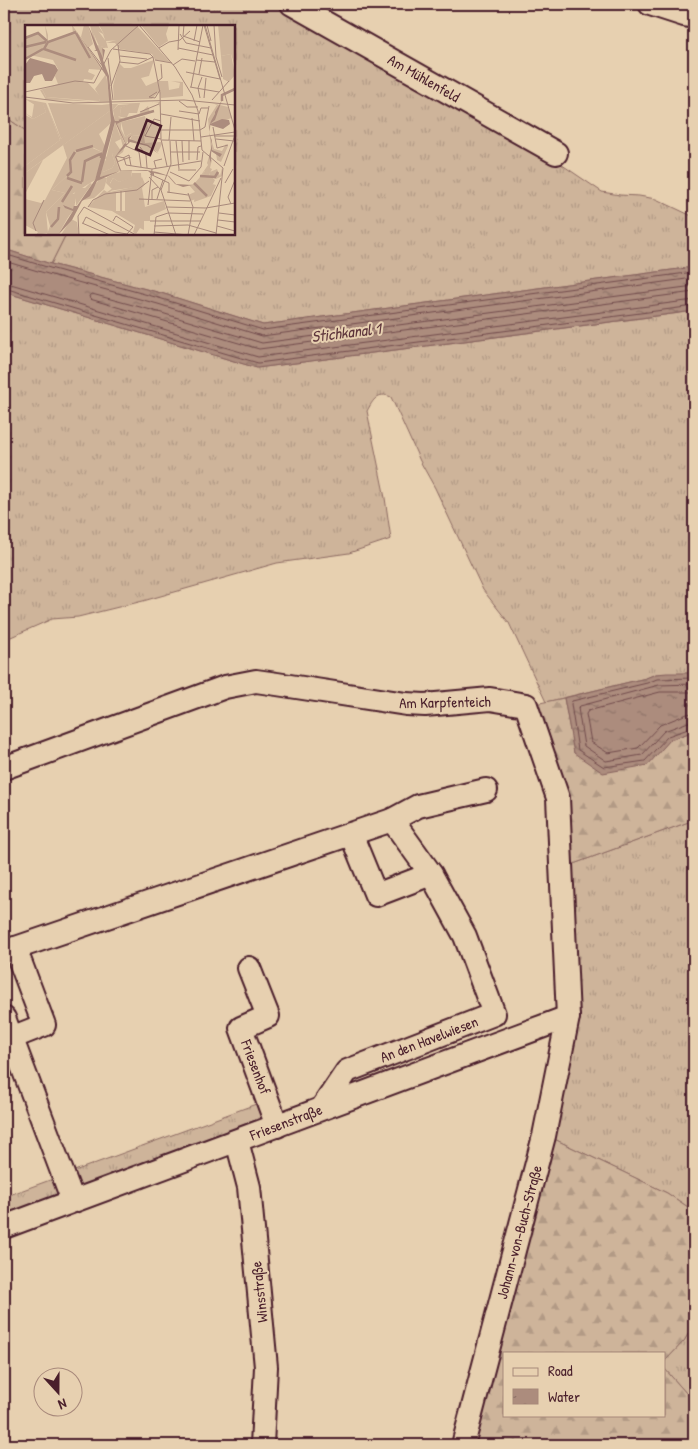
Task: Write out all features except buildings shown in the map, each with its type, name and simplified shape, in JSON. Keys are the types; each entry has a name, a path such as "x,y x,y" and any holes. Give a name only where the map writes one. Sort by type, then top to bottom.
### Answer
{"street":[{"name":"Am Mühlenfeld","path":"292,4 556,153"},
{"path":"650,4 694,17"},
{"name":"Am Karpfenteich","path":"4,768 201,695 240,683 256,681 406,704 425,705 490,699 526,705 558,798 568,1017"},
{"path":"74,1202 8,1028 44,1025 10,950 392,820 418,806 486,790"},
{"name":"An den Havelwiesen","path":"322,1108 348,1071 494,1014 465,936 431,874 392,820"},
{"path":"351,834 376,895 431,874"},
{"name":"Friesenhof","path":"250,968 268,1016 241,1028 277,1126"},
{"name":"Friesenstraße","path":"4,1227 568,1017"},
{"name":"Johann-von-Buch-Straße","path":"463,1445 544,1136 568,1017"},
{"name":"Winsstraße","path":"237,1141 249,1187 266,1367 262,1445"}],"green space":[{"path":"4,4 278,4 552,158 602,192 656,199 694,217 694,267 263,325 161,293 51,264 66,235 235,235 235,25 25,25 25,130 4,116"},
{"path":"4,116 25,130 25,235 66,235 51,264 4,249"},
{"path":"4,292 257,368 688,312 694,366 694,673 656,674 546,702 509,623 483,590 391,397 386,395 376,398 367,411 385,498 391,539 349,553 277,563 143,601 78,617 52,619 4,640"},
{"path":"564,698 574,753 647,765 670,740 694,731 694,820 565,867 530,705"},
{"path":"694,820 694,1211 667,1193 550,1137 565,867"},
{"path":"256,1104 264,1126 4,1222 4,1197"},
{"path":"550,1137 667,1193 694,1211 694,1324 684,1341 666,1360 666,1352 503,1352 503,1416 666,1416 666,1370 694,1402 694,1445 469,1445"},
{"path":"694,1324 694,1402 666,1370 666,1360 684,1341"}],"water":[{"name":"Stichkanal 1","path":"4,249 51,264 161,293 263,325 694,267 694,311 257,368 4,292"},
{"path":"694,673 694,731 670,740 648,765 603,773 574,753 564,698 656,674"}]}
